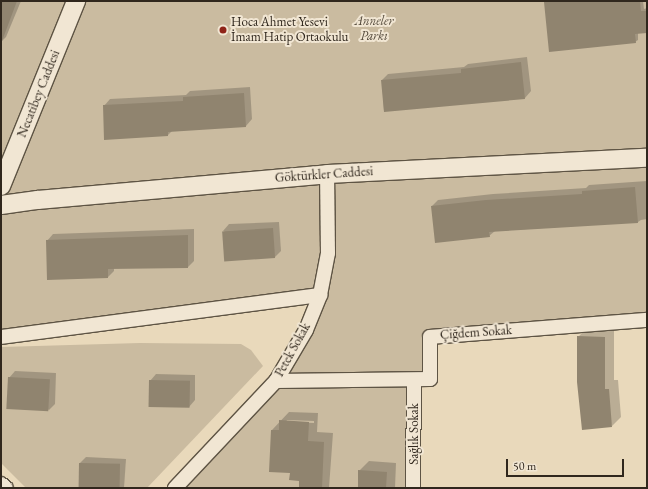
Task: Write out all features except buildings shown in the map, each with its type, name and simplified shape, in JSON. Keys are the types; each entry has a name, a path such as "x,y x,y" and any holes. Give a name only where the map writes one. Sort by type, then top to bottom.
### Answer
{"street":[{"name":"Necatibey Caddesi","path":"1,186 76,1"},
{"name":"Göktürkler Caddesi","path":"1,205 38,200 327,174 647,158"},
{"name":"Petek Sokak","path":"175,488 276,381 306,330 320,295 328,253 327,174"},
{"path":"1,337 320,295"},
{"name":"Çiğdem Sokak","path":"276,381 430,379 430,337 647,320"},
{"name":"Sağlık Sokak","path":"413,488 414,380"},
{"path":"1,484 6,488"}],"green space":[{"name":"Anneler Parkı","path":"1,1 647,1 647,320 430,337 430,379 414,380 413,488 175,488 276,381 320,295 1,337"},
{"path":"140,343 241,344 251,350 263,366 147,488 26,488 1,463 1,347"}],"place":[{"name":"Hoca Ahmet Yesevi İmam Hatip Ortaokulu","path":"223,30"}]}
